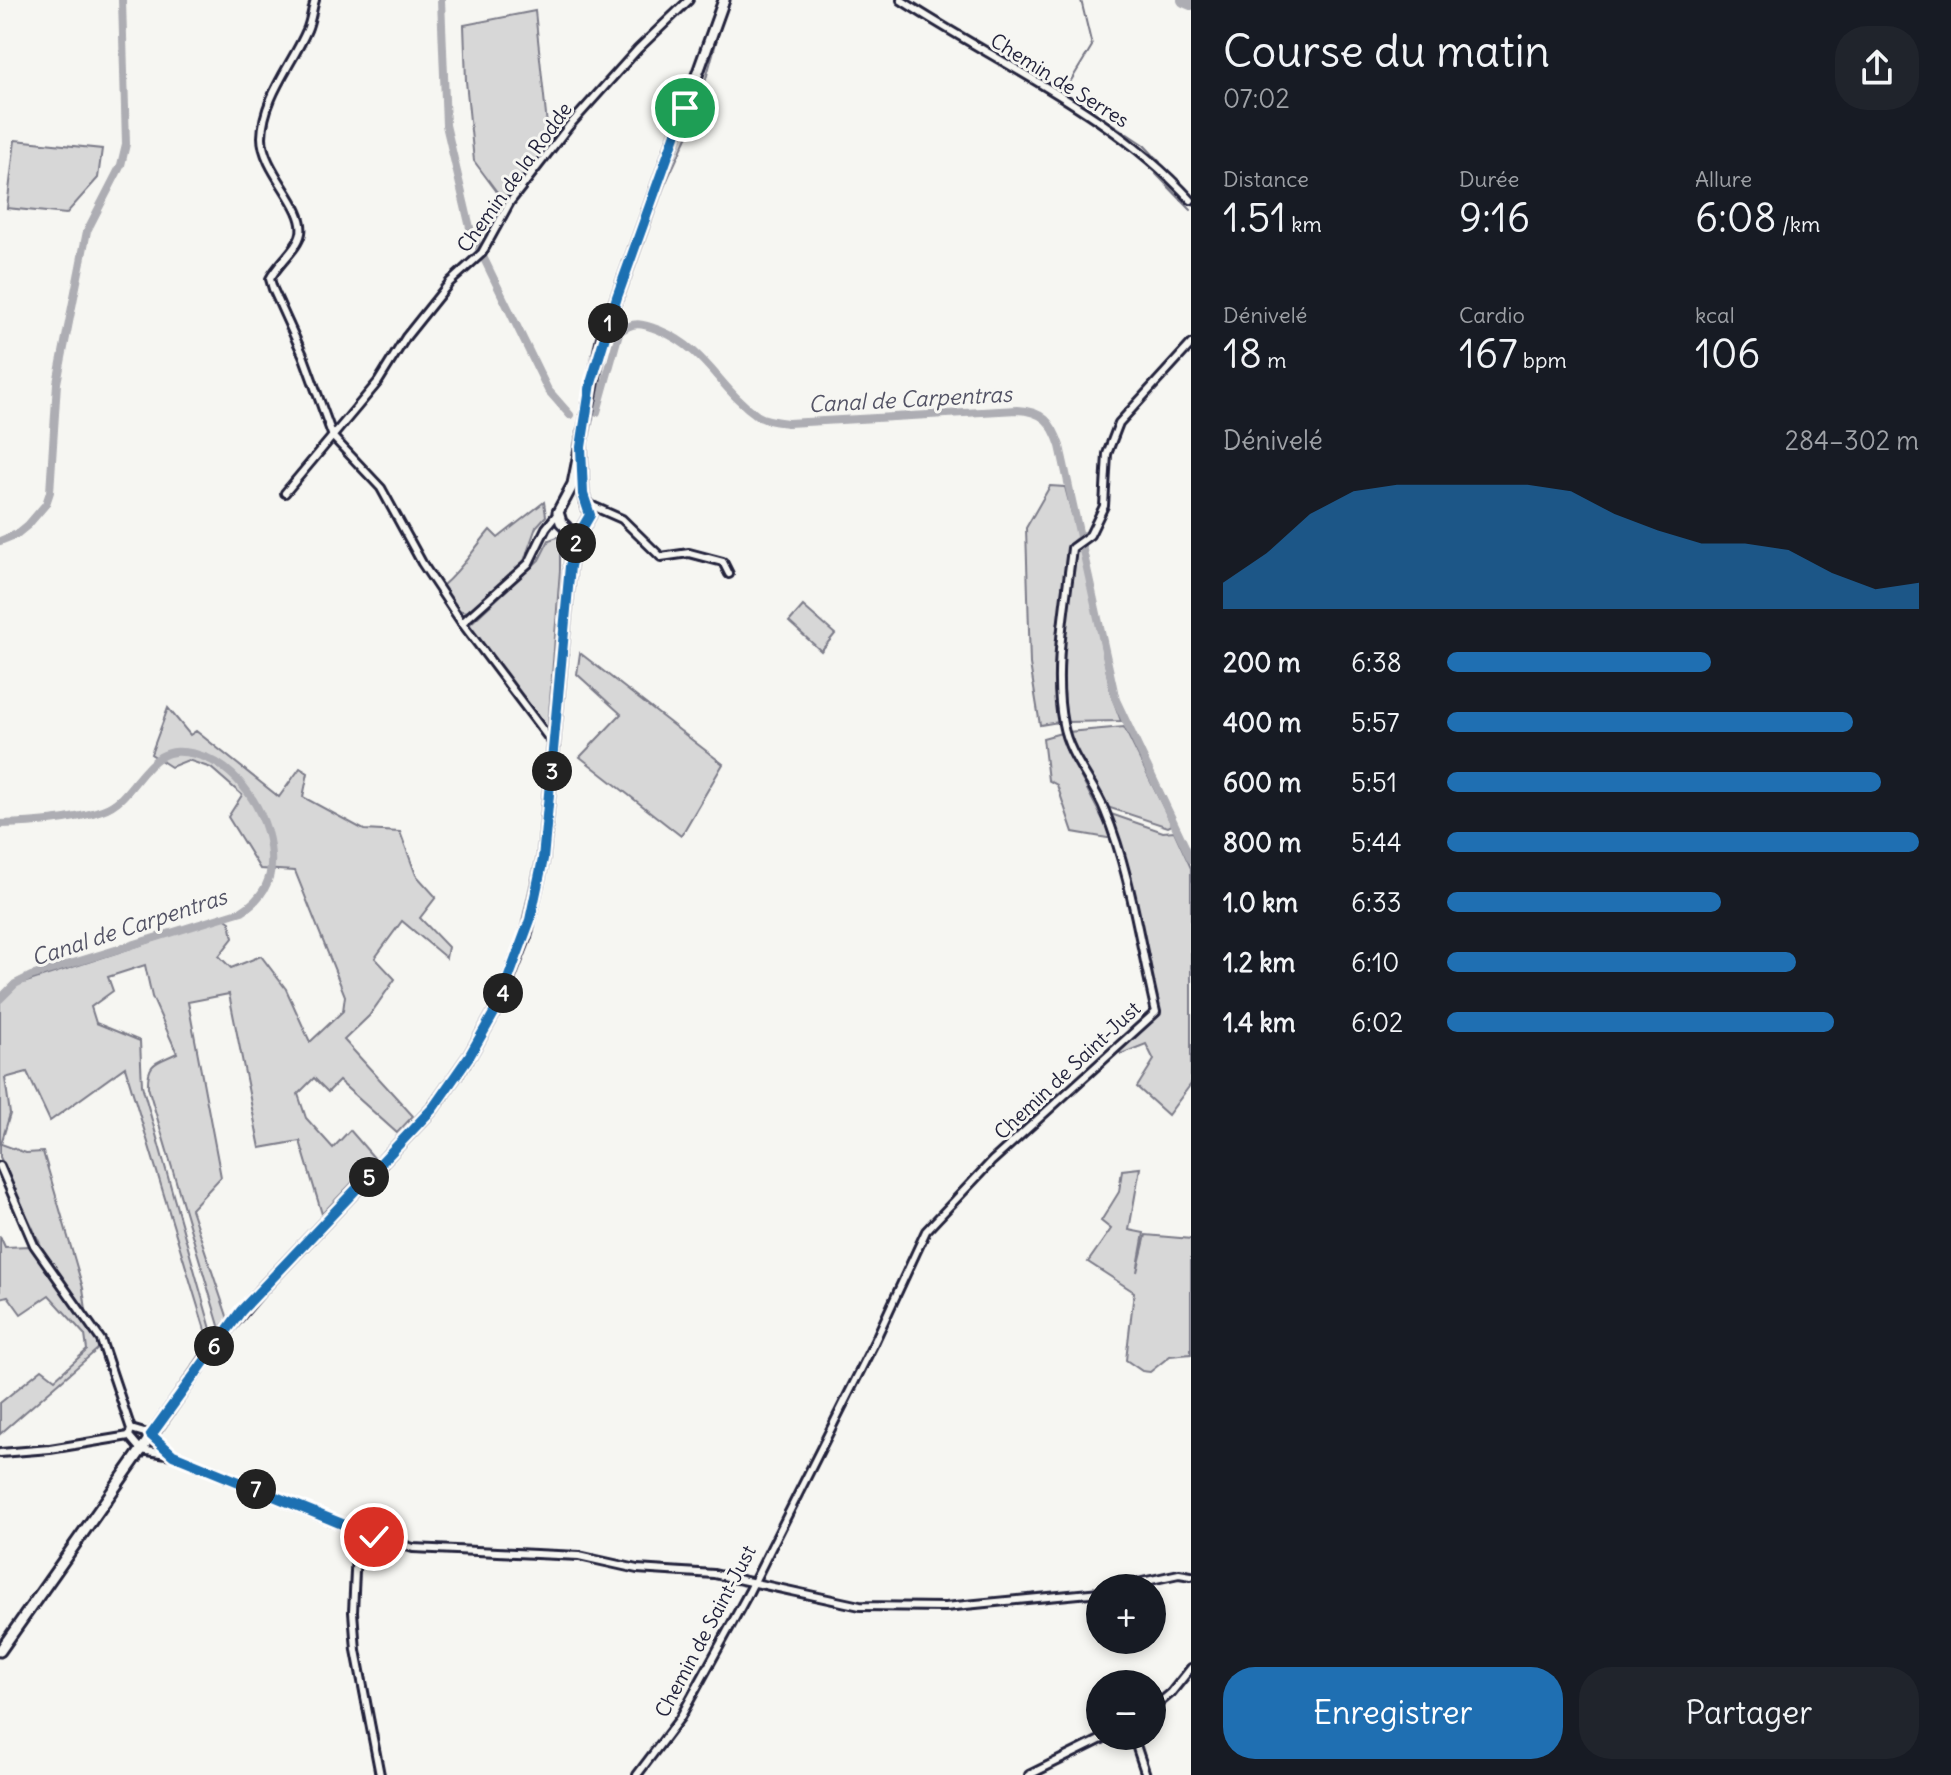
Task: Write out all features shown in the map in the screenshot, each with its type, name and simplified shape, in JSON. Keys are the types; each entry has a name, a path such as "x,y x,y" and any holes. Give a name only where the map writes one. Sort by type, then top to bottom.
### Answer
{"main road":[{"path":"0,1651 241,1311 433,1108 485,1030 508,983 530,920 543,859 555,746 570,566 565,526 558,512 568,499 602,339 724,0"},
{"path":"570,566 586,523 581,447"},
{"path":"568,499 574,497 586,503"},
{"path":"565,526 575,529 586,523"}],"street":[{"path":"315,0 307,31 269,104 262,136 266,158 301,225 298,241 270,279 273,289 312,378 333,437 381,488 422,563 462,623 555,746"},
{"name":"Chemin de la Rodde","path":"285,493 333,437 450,282 480,256 510,202 569,126 638,49 689,0"},
{"name":"Chemin de Serres","path":"901,0 1109,126 1161,167 1191,200"},
{"name":"Chemin de Saint-Just","path":"637,1775 680,1718 874,1343 926,1231 992,1161 1156,1012 1117,846 1104,810 1070,748 1062,723 1060,654 1072,548 1086,540 1104,506 1107,454 1119,423 1191,344"},
{"path":"586,503 622,519 661,557 689,553 723,562 729,574"},
{"path":"462,623 529,563 558,512"},
{"path":"586,523 612,515"},
{"path":"542,536 565,526"},
{"path":"0,1166 34,1245 101,1340 130,1432 142,1448 173,1455 357,1531 413,1548 579,1556 619,1567 714,1574 860,1606 950,1607 1086,1593"},
{"path":"0,1453 50,1449 130,1432 151,1435 173,1455"},
{"path":"357,1531 353,1612 355,1638 380,1775"},
{"path":"1166,1577 1191,1576"},
{"path":"1166,1697 1191,1668"},
{"path":"1029,1775 1086,1747"},
{"path":"1138,1750 1146,1775"}],"shaded area":[{"path":"535,11 549,144 503,200 474,161 464,25"},
{"path":"721,25 694,122 660,195"},
{"path":"15,140 102,149 98,178 66,214 7,208"},
{"path":"1050,486 1065,487 1078,537 1069,544 1064,589 1059,655 1059,722 1040,725 1030,664 1026,528"},
{"path":"544,502 546,516 536,527 524,561 473,611 457,609 442,586 490,530 498,538"},
{"path":"560,536 548,728 544,729 468,626 539,560 549,540"},
{"path":"1081,545 1112,697 1121,721 1066,722 1062,657 1075,548"},
{"path":"803,606 835,634 821,651 789,622"},
{"path":"580,653 723,764 681,836 580,757 621,714 577,674"},
{"path":"168,708 190,735 196,731 279,797 300,768 308,773 303,797 364,830 400,832 416,875 436,897 420,918 448,947 446,958 402,921 375,958 395,979 369,1016 344,1040 413,1116 397,1133 339,1081 328,1092 314,1078 298,1094 306,1118 333,1148 350,1130 375,1159 322,1214 300,1141 260,1148 229,994 188,1002 221,1177 191,1209 228,1319 220,1329 148,1087 151,1067 177,1053 152,997 145,965 108,977 113,991 91,1007 96,1023 140,1041 142,1085 213,1336 209,1343 125,1067 50,1121 27,1072 5,1078 10,1114 1,1144 26,1153 43,1152 83,1288 87,1317 42,1248 0,1157 0,1002 17,985 224,918 230,922 233,938 219,956 231,968 261,956 286,989 310,1042 343,1011 345,996 295,871 260,869 228,817 242,795 211,768 188,760 171,767 151,754"},
{"path":"1124,727 1172,825 1168,827 1107,807 1073,747 1068,732"},
{"path":"1061,733 1066,749 1113,839 1073,832 1057,785 1048,780 1043,738"},
{"path":"1108,813 1163,832 1174,831 1191,868 1191,1084 1168,1115 1137,1087 1154,1060 1146,1044 1121,1054 1119,1050 1159,1013"},
{"path":"1140,1168 1129,1230 1144,1233 1137,1272 1146,1235 1191,1239 1191,1354 1170,1356 1150,1372 1142,1371 1126,1360 1134,1292 1088,1262 1111,1229 1101,1221 1119,1192 1122,1170"},
{"path":"0,1236 5,1247 30,1246 99,1348 0,1434 0,1403 42,1369 55,1379 87,1350 85,1335 49,1295 21,1314 8,1296 0,1298"}],"waterway":[{"name":"Canal de Carpentras","path":"0,541 28,525 46,504 50,492 57,383 87,231 121,165 126,144 122,0"},
{"name":"Canal de Carpentras","path":"441,0 446,125 471,232 548,390 570,415"},
{"path":"1081,0 1092,46 1064,92 1144,145 1160,162"},
{"path":"1184,0 1191,3"},
{"path":"1158,170 1156,174 1191,210"},
{"name":"Canal de Carpentras","path":"597,412 619,333 638,324 659,330 690,348 745,405 758,416 769,420 788,423 1017,410 1045,419 1054,430 1060,446 1116,700 1191,859"},
{"name":"Canal de Carpentras","path":"0,824 65,819 102,810 119,800 160,757 173,752 186,752 225,768 248,792 264,823 271,855 265,888 242,911 31,976 15,984 0,999"}],"route":[{"path":"374,1537 173,1455 151,1435 241,1311 433,1108 485,1030 508,983 530,920 543,859 570,566 579,534 590,515 583,494 581,447 591,383 602,339 685,108"}]}
